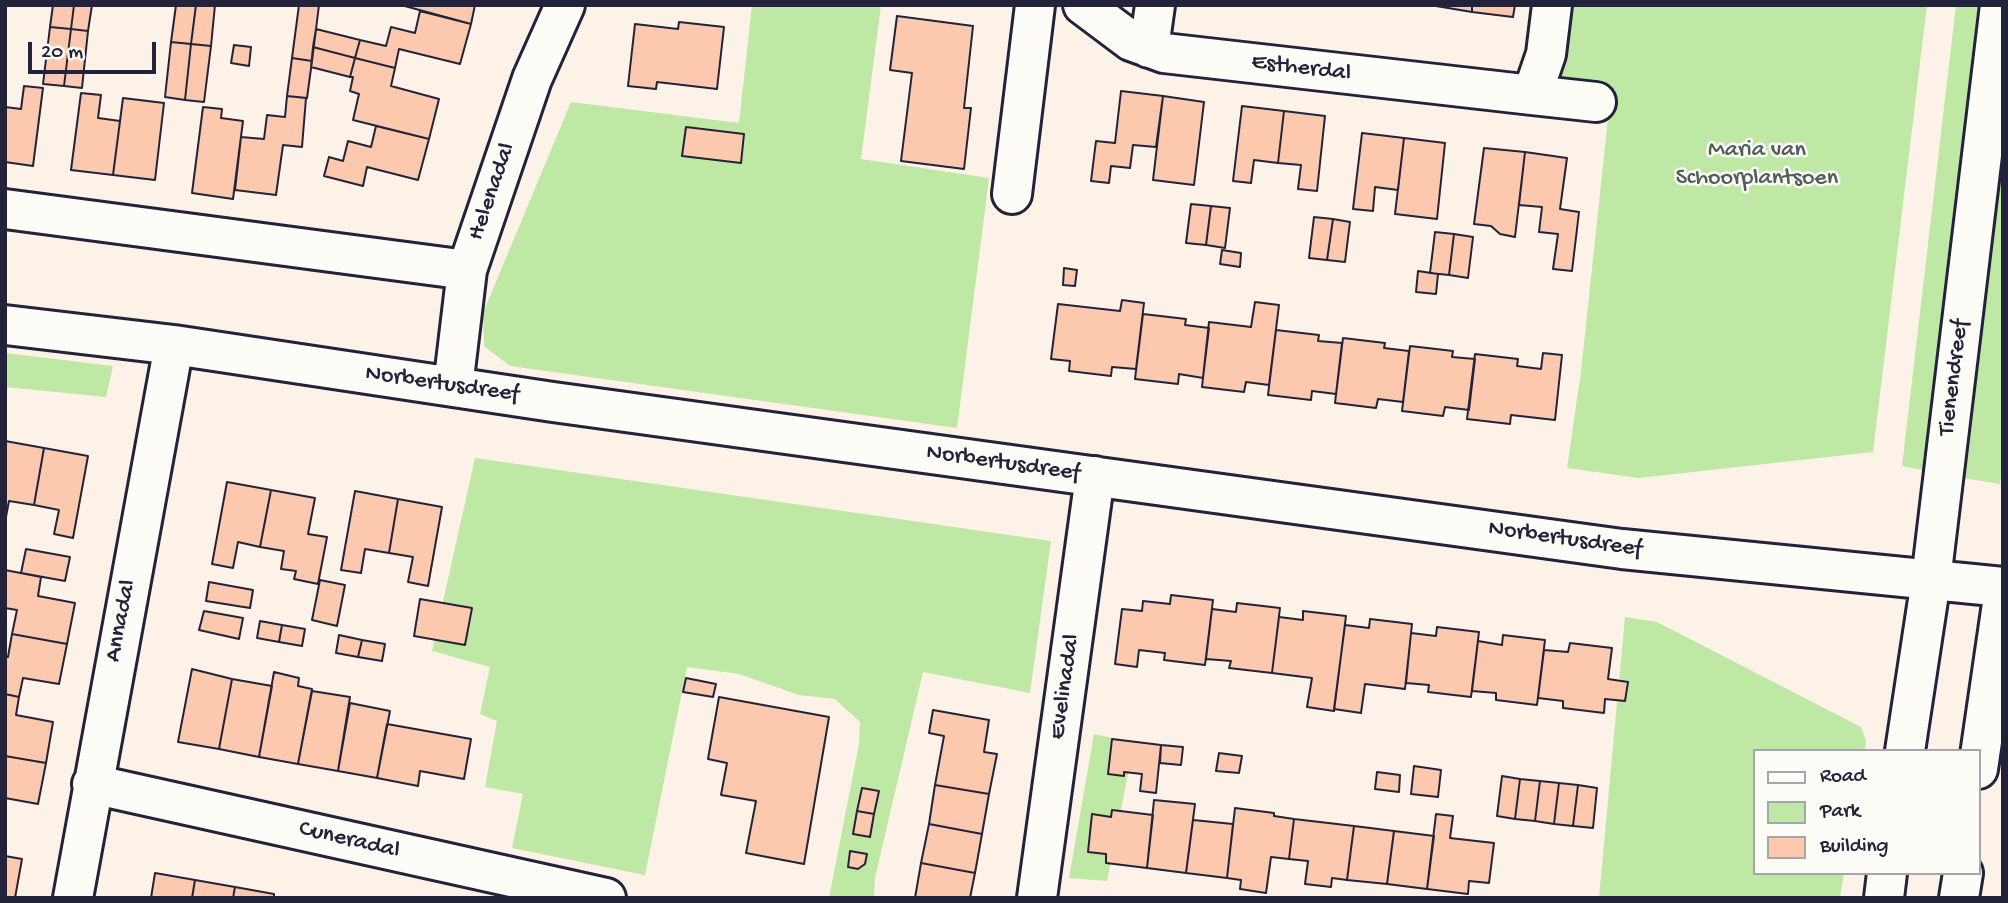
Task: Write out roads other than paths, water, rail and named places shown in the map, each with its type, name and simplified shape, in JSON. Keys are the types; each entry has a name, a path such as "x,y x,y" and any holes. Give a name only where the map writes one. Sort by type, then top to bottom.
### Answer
{"street":[{"name":"Helenadal","path":"453,387 467,270 532,79 565,5"},
{"path":"1012,194 1035,5"},
{"name":"Estherdal","path":"1083,5 1130,41 1164,53 1596,102"},
{"path":"1149,48 1155,5"},
{"path":"1532,95 1546,54 1552,5"},
{"name":"Tienendreef","path":"1905,749 1931,580 2000,5"},
{"path":"5,209 467,270"},
{"name":"Norbertusdreef","path":"5,325 174,345 453,387 1622,549 2003,587"},
{"name":"Annadal","path":"72,898 174,345"},
{"name":"Evelinadal","path":"1037,898 1095,476"},
{"path":"1980,755 2003,597"},
{"name":"Cuneradal","path":"92,784 606,898"},
{"path":"1884,898 1887,875"},
{"path":"1959,898 1963,875"}],"park label":[{"name":"Maria van Schoorplantsoen","path":"1757,165"}]}
